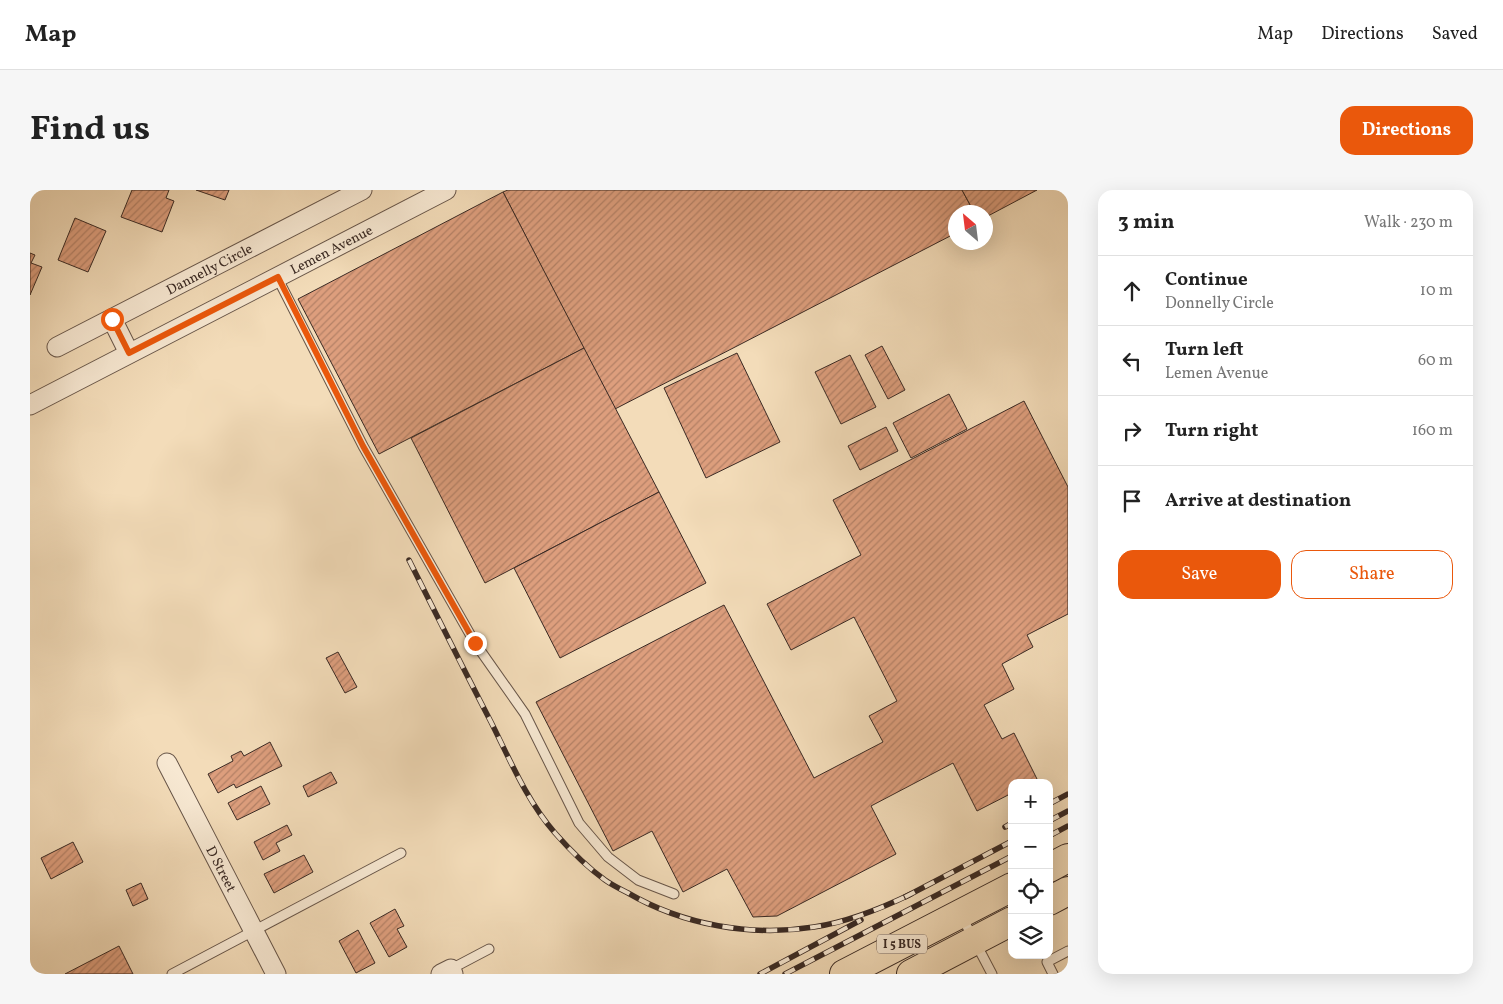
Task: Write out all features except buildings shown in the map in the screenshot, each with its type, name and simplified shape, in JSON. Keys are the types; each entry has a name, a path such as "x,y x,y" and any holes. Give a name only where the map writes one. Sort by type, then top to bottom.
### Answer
{"main road":[{"path":"1053,866 1068,858"},
{"name":"I 5 BUS","path":"844,974 1008,889"},
{"path":"1053,899 1068,891"},
{"name":"I 5 BUS","path":"911,974 1008,923"}],"street":[{"name":"Dannelly Circle","path":"57,347 362,190"},
{"name":"Lemen Avenue","path":"30,405 446,190"},
{"path":"112,319 129,353"},
{"name":"D Street","path":"167,763 276,974"}],"lane":[{"path":"278,277 363,446 475,643 525,714 579,824 608,857 638,880 674,894"},
{"path":"172,974 401,854"},
{"path":"960,914 992,974"},
{"path":"449,972 490,949"},
{"path":"1053,974 1047,962 1068,951"}],"railway":[{"path":"409,560 527,794 555,833 585,864 608,882 649,904 694,920 718,926 766,930 790,930 839,922 876,910 911,894"},
{"path":"1053,802 1068,794"},
{"path":"1053,819 1068,811"},
{"path":"1005,827 1010,824"},
{"path":"1053,834 1068,826"},
{"path":"905,897 1008,843"},
{"path":"785,974 1008,858"},
{"path":"760,974 861,920"}],"route":[{"path":"112,319 129,353 278,277 363,446 475,643"}]}
